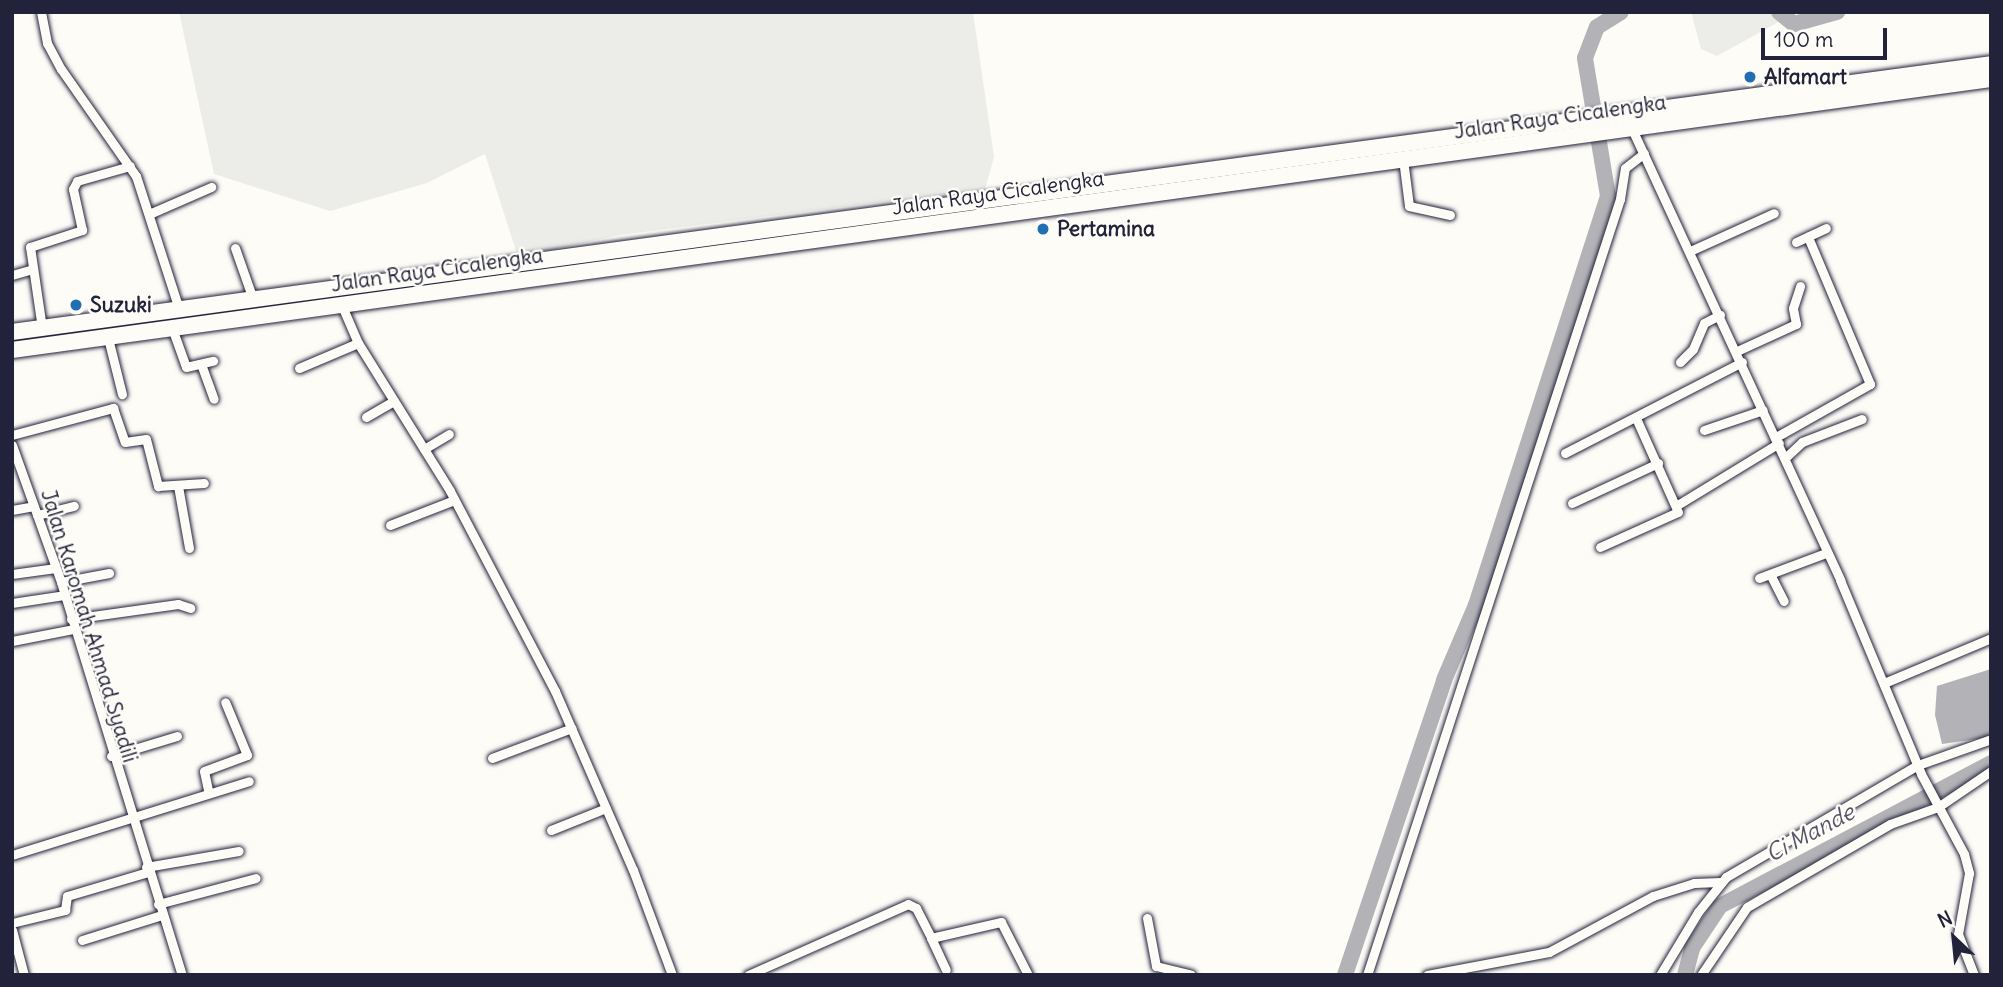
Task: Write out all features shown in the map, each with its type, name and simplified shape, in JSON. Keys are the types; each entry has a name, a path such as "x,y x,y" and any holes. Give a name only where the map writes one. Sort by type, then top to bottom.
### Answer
{"highway":[{"name":"Jalan Raya Cicalengka","path":"12,332 1578,117 1991,64"},
{"name":"Jalan Raya Cicalengka","path":"12,350 1991,79"},
{"path":"233,301 236,321"}],"street":[{"path":"41,12 47,43 61,69 130,166 149,214 179,309"},
{"path":"1632,129 1777,440 1919,769 1966,860 1958,934 1974,975"},
{"path":"1367,975 1616,210 1625,168 1644,153"},
{"path":"1403,159 1409,206 1450,215"},
{"path":"41,328 30,270 32,245 84,227 72,189 77,181 130,166"},
{"path":"149,214 211,187"},
{"path":"1689,251 1774,214"},
{"path":"1796,242 1826,228"},
{"path":"1600,547 1676,514 1679,504 1870,384 1808,237"},
{"path":"234,248 253,299"},
{"path":"12,275 30,270"},
{"path":"1737,351 1796,324 1794,298 1800,286"},
{"path":"342,306 358,343 454,500 572,727 672,975"},
{"path":"1679,362 1693,349 1704,323 1720,315"},
{"path":"172,328 186,367 213,361"},
{"path":"108,338 122,394"},
{"path":"299,368 358,343"},
{"path":"1565,453 1742,362"},
{"path":"201,364 214,399"},
{"path":"366,418 394,401"},
{"path":"12,435 113,408 125,442 146,439 158,486 204,483"},
{"path":"1704,430 1763,410"},
{"path":"1636,418 1679,504"},
{"path":"1785,458 1802,442 1862,419"},
{"path":"424,449 449,434"},
{"name":"Jalan Karomah Ahmad Syadili","path":"12,445 61,582 111,756 181,975"},
{"path":"1572,503 1658,463"},
{"path":"178,486 189,548"},
{"path":"390,525 454,500"},
{"path":"12,510 36,511 74,506"},
{"path":"1759,578 1772,576 1826,553"},
{"path":"12,574 56,568"},
{"path":"61,582 109,573"},
{"path":"1772,576 1784,601"},
{"path":"12,603 65,595"},
{"path":"71,619 178,604 190,608"},
{"path":"12,641 73,629"},
{"path":"1884,683 1991,638"},
{"path":"208,790 204,771 247,755 225,702"},
{"path":"492,758 572,727"},
{"path":"111,756 177,736"},
{"path":"1427,975 1549,952 1653,896 1694,883 1720,882 1919,769 1991,739"},
{"path":"1701,975 1747,907 1890,824 1937,805 1991,771"},
{"path":"12,855 131,818 208,790 249,781"},
{"path":"551,830 606,808"},
{"path":"12,923 65,910 67,896 147,869 239,851"},
{"path":"158,904 256,878"},
{"path":"1660,975 1720,882"},
{"path":"748,975 908,904 916,908 946,970"},
{"path":"82,940 162,915"},
{"path":"1147,918 1156,966 1191,975"},
{"path":"932,938 996,920 1008,929 1028,975"},
{"path":"12,930 24,975"}],"shaded area":[{"path":"179,12 973,12 994,157 985,189 619,235 518,257 485,154 427,183 330,211 214,174"},
{"path":"1691,12 1797,12 1717,56 1701,49"},
{"path":"1991,669 1991,737 1942,744 1935,715 1937,686"}],"waterway":[{"path":"1345,975 1444,680 1476,605 1608,196 1585,58 1597,27 1621,12"},
{"path":"1779,12 1794,24 1837,12"},
{"name":"Ci Mande","path":"1685,975 1692,948 1720,906 1991,763"}],"place":[{"name":"Alfamart","path":"1750,77"},
{"name":"Pertamina","path":"1043,229"},
{"name":"Suzuki","path":"76,305"}]}
